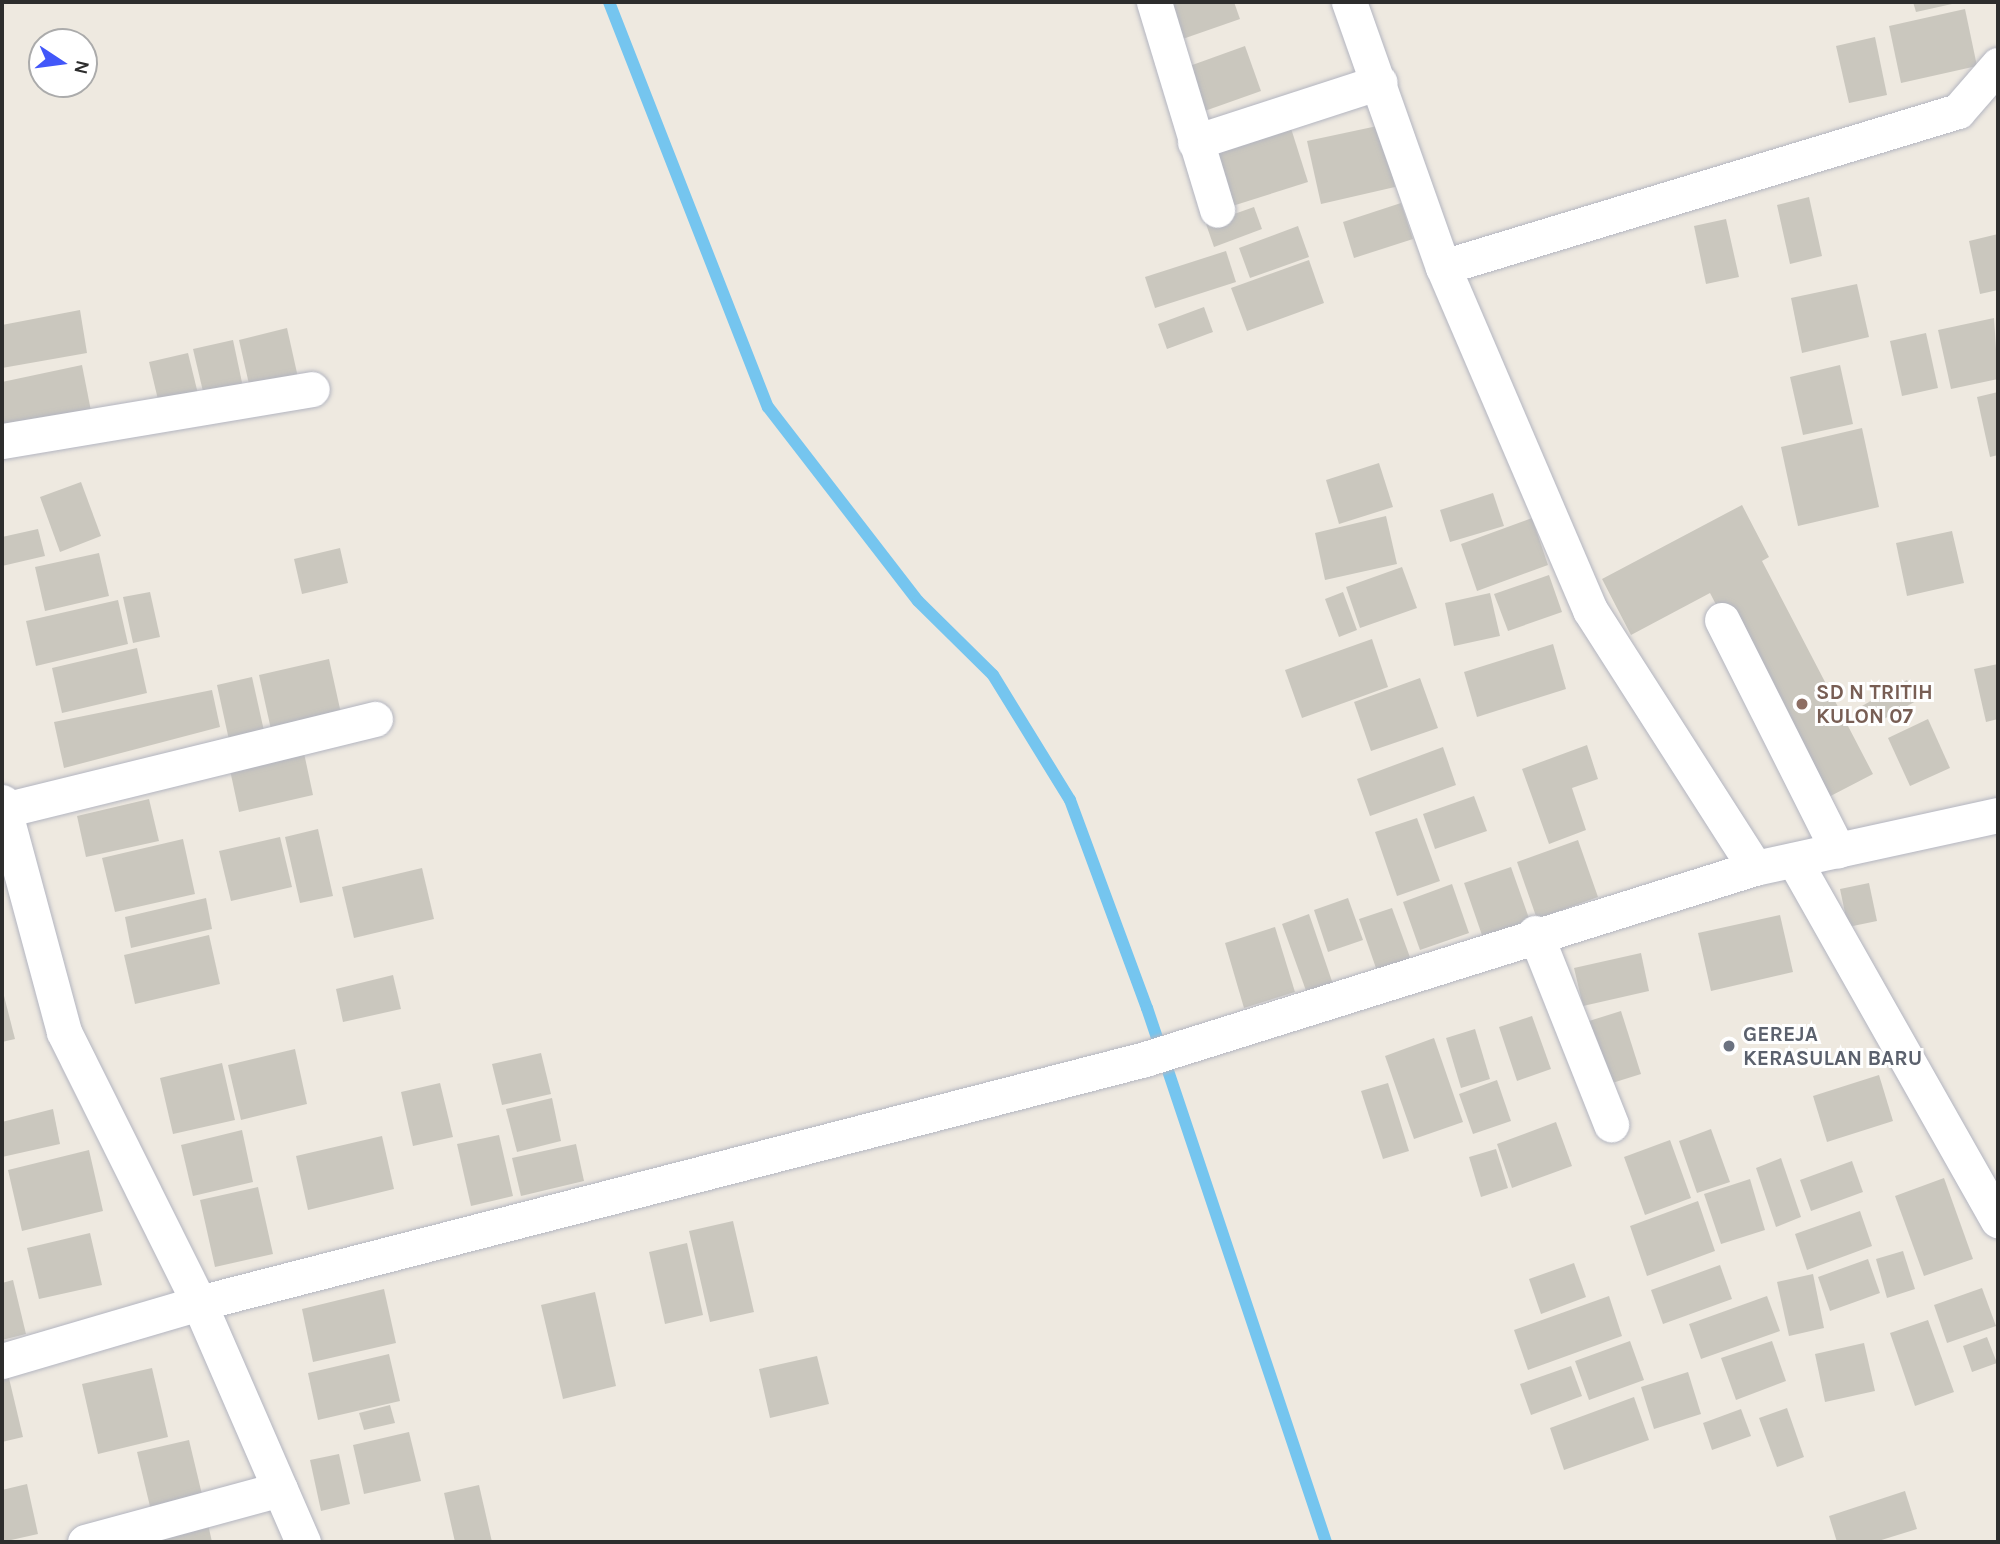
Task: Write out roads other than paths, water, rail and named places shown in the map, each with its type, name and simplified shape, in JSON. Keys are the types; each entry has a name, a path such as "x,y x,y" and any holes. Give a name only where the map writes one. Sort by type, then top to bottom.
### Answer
{"street":[{"path":"1154,2 1217,210"},
{"path":"1349,2 1380,82 1443,267 1590,610 1755,868"},
{"path":"1443,267 1958,111 1998,65"},
{"path":"1195,142 1380,82"},
{"path":"2,441 312,389"},
{"path":"1722,620 1838,850"},
{"path":"303,1542 199,1303 64,1032 3,806 376,719"},
{"path":"2,1361 199,1303 1145,1059 1535,933 1755,868 1998,815"},
{"path":"1794,860 1998,1220"},
{"path":"1535,933 1611,1124"},
{"path":"85,1542 280,1489"}],"waterway":[{"path":"609,2 768,407 918,601 993,675 1070,800 1147,1008 1326,1542"}],"place":[{"name":"SD N TRITIH KULON 07","path":"1802,704"},
{"name":"GEREJA KERASULAN BARU","path":"1729,1046"}]}
